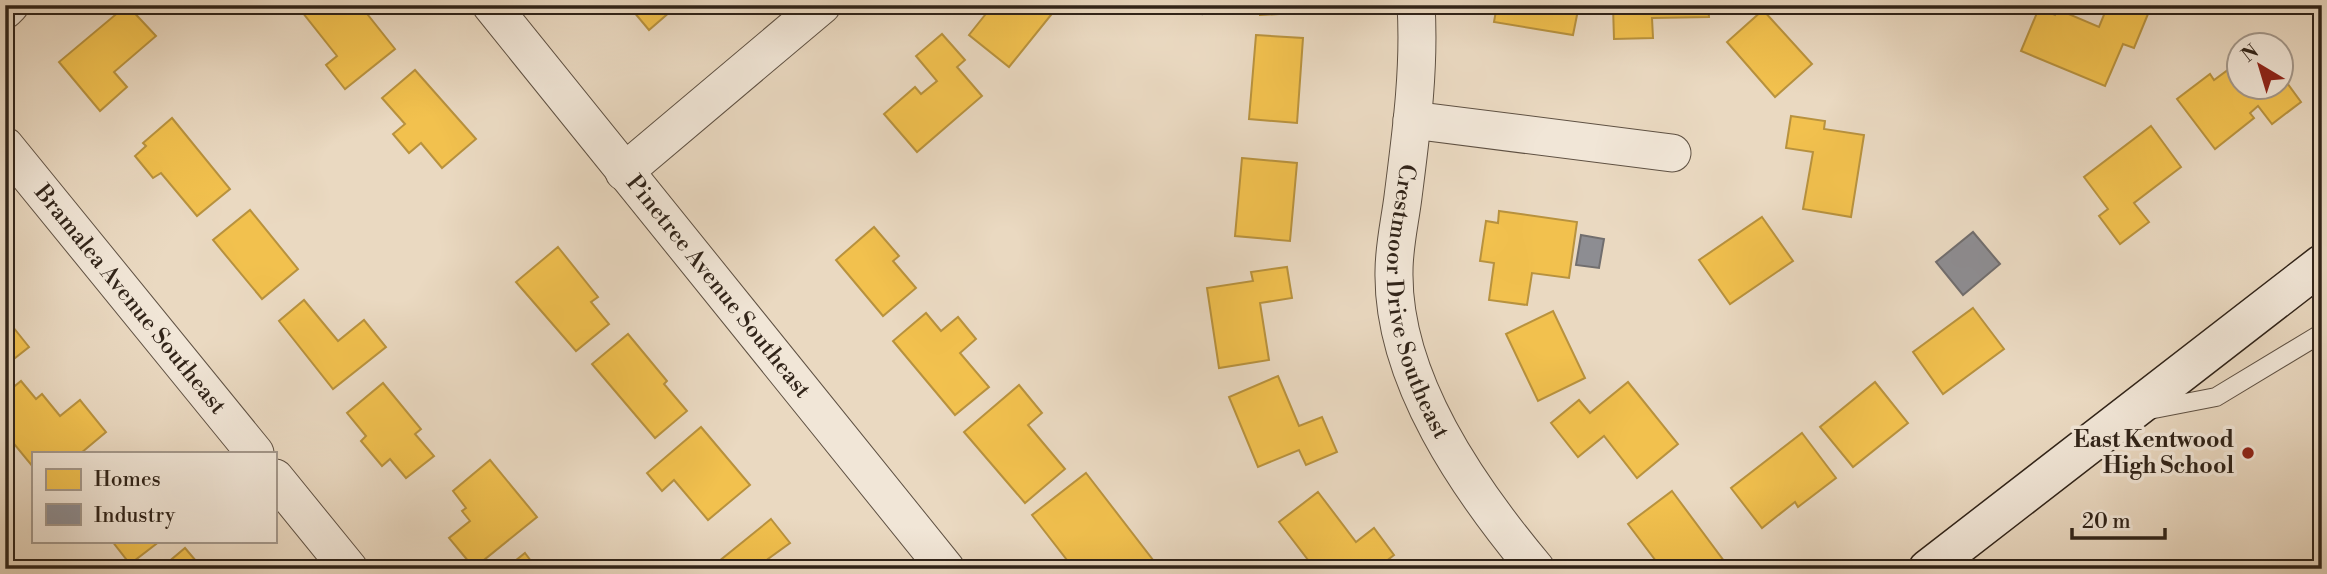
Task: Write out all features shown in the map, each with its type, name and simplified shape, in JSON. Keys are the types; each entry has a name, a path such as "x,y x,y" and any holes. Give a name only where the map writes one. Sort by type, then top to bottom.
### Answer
{"main road":[{"path":"1928,569 2322,264"}],"street":[{"path":"5,9 10,5"},
{"name":"Pinetree Avenue Southeast","path":"491,5 946,569"},
{"path":"624,172 822,5"},
{"name":"Crestmoor Drive Southeast","path":"1416,5 1412,120 1394,271 1401,332 1420,395 1464,469 1535,569"},
{"path":"1412,120 1672,153"},
{"name":"Bramalea Avenue Southeast","path":"5,146 254,452"},
{"path":"276,479 349,569"}],"lane":[{"path":"2128,414 2216,397 2322,333"}],"building: Homes":[{"path":"127,5 156,36 114,72 127,87 100,111 59,62"},
{"path":"302,5 360,5 395,49 345,89 326,65 337,56 299,8"},
{"path":"628,5 678,5 649,30"},
{"path":"993,5 1059,5 1009,67 969,35"},
{"path":"1260,5 1296,5 1296,13 1260,15"},
{"path":"1497,5 1579,5 1573,35 1494,22"},
{"path":"1708,5 1709,17 1652,18 1653,38 1614,39 1613,6"},
{"path":"2108,5 2128,5 2148,14 2134,48 2123,44 2105,86 2021,51 2039,8 2055,15 2057,9 2099,27"},
{"path":"1763,10 1812,64 1775,97 1727,42"},
{"path":"942,34 965,60 957,67 982,96 917,152 884,114 915,87 921,94 937,81 916,56"},
{"path":"1256,35 1303,38 1297,123 1249,119"},
{"path":"415,70 476,139 442,168 421,143 409,153 393,134 405,124 382,98"},
{"path":"2226,71 2226,102 2296,102 2296,95 2301,102 2272,124 2258,106 2250,113 2254,118 2215,149 2177,99 2210,74 2214,80"},
{"path":"1791,116 1825,121 1824,129 1864,135 1851,217 1803,209 1813,152 1786,148"},
{"path":"172,118 230,189 197,216 161,173 153,178 135,156 146,146 143,143"},
{"path":"2151,126 2181,167 2134,203 2149,222 2120,244 2099,216 2108,209 2084,177"},
{"path":"1242,158 1297,163 1290,241 1235,236"},
{"path":"250,210 298,269 262,299 213,240"},
{"path":"1499,211 1577,222 1569,278 1532,273 1527,305 1489,300 1494,263 1480,261 1486,221 1498,223"},
{"path":"1762,217 1793,261 1730,304 1699,260"},
{"path":"874,227 899,256 893,261 916,288 883,316 836,260"},
{"path":"558,247 598,297 591,302 609,324 576,351 516,282"},
{"path":"1287,267 1292,298 1260,303 1269,360 1219,368 1207,288 1253,281 1251,272"},
{"path":"304,300 338,341 364,320 386,347 333,389 279,321"},
{"path":"1973,308 2004,349 1943,394 1913,352"},
{"path":"1553,311 1585,378 1538,401 1506,334"},
{"path":"926,313 941,331 958,317 976,339 960,353 989,387 955,415 893,341"},
{"path":"5,317 29,347 5,366"},
{"path":"628,334 667,381 664,384 687,411 655,438 592,364"},
{"path":"1278,376 1299,426 1322,417 1337,452 1306,465 1299,450 1258,467 1229,397"},
{"path":"21,381 36,399 42,394 60,416 80,400 106,432 82,452 32,452 32,466 5,433 5,394"},
{"path":"1628,382 1678,444 1637,478 1604,436 1578,457 1551,423 1579,400 1590,413"},
{"path":"1875,382 1908,423 1853,467 1820,427"},
{"path":"383,383 421,429 415,434 434,456 406,478 390,459 382,466 361,441 366,436 347,413"},
{"path":"1019,385 1042,413 1028,425 1065,469 1025,503 964,432"},
{"path":"701,427 750,485 708,520 674,480 662,491 647,473"},
{"path":"1802,433 1836,478 1798,507 1795,502 1762,528 1731,488"},
{"path":"490,460 537,517 474,568 449,538 470,521 462,511 466,508 453,491"},
{"path":"1086,473 1160,569 1074,569 1032,515"},
{"path":"1672,491 1730,569 1662,569 1628,524"},
{"path":"1318,492 1356,542 1374,528 1394,555 1376,569 1361,569 1358,565 1353,569 1315,569 1279,522"},
{"path":"771,519 790,543 768,559 776,569 723,569 718,562"},
{"path":"113,542 159,542 130,564"},
{"path":"185,548 201,567 207,563 211,569 160,569"},
{"path":"525,553 537,569 505,569"}],"building: Industry":[{"path":"1173,5 1203,5 1202,14 1172,10"},
{"path":"1973,232 2000,264 1963,295 1936,262"},
{"path":"1581,235 1604,239 1599,268 1576,265"}],"place":[{"name":"East Kentwood High School","path":"2248,453"}]}
